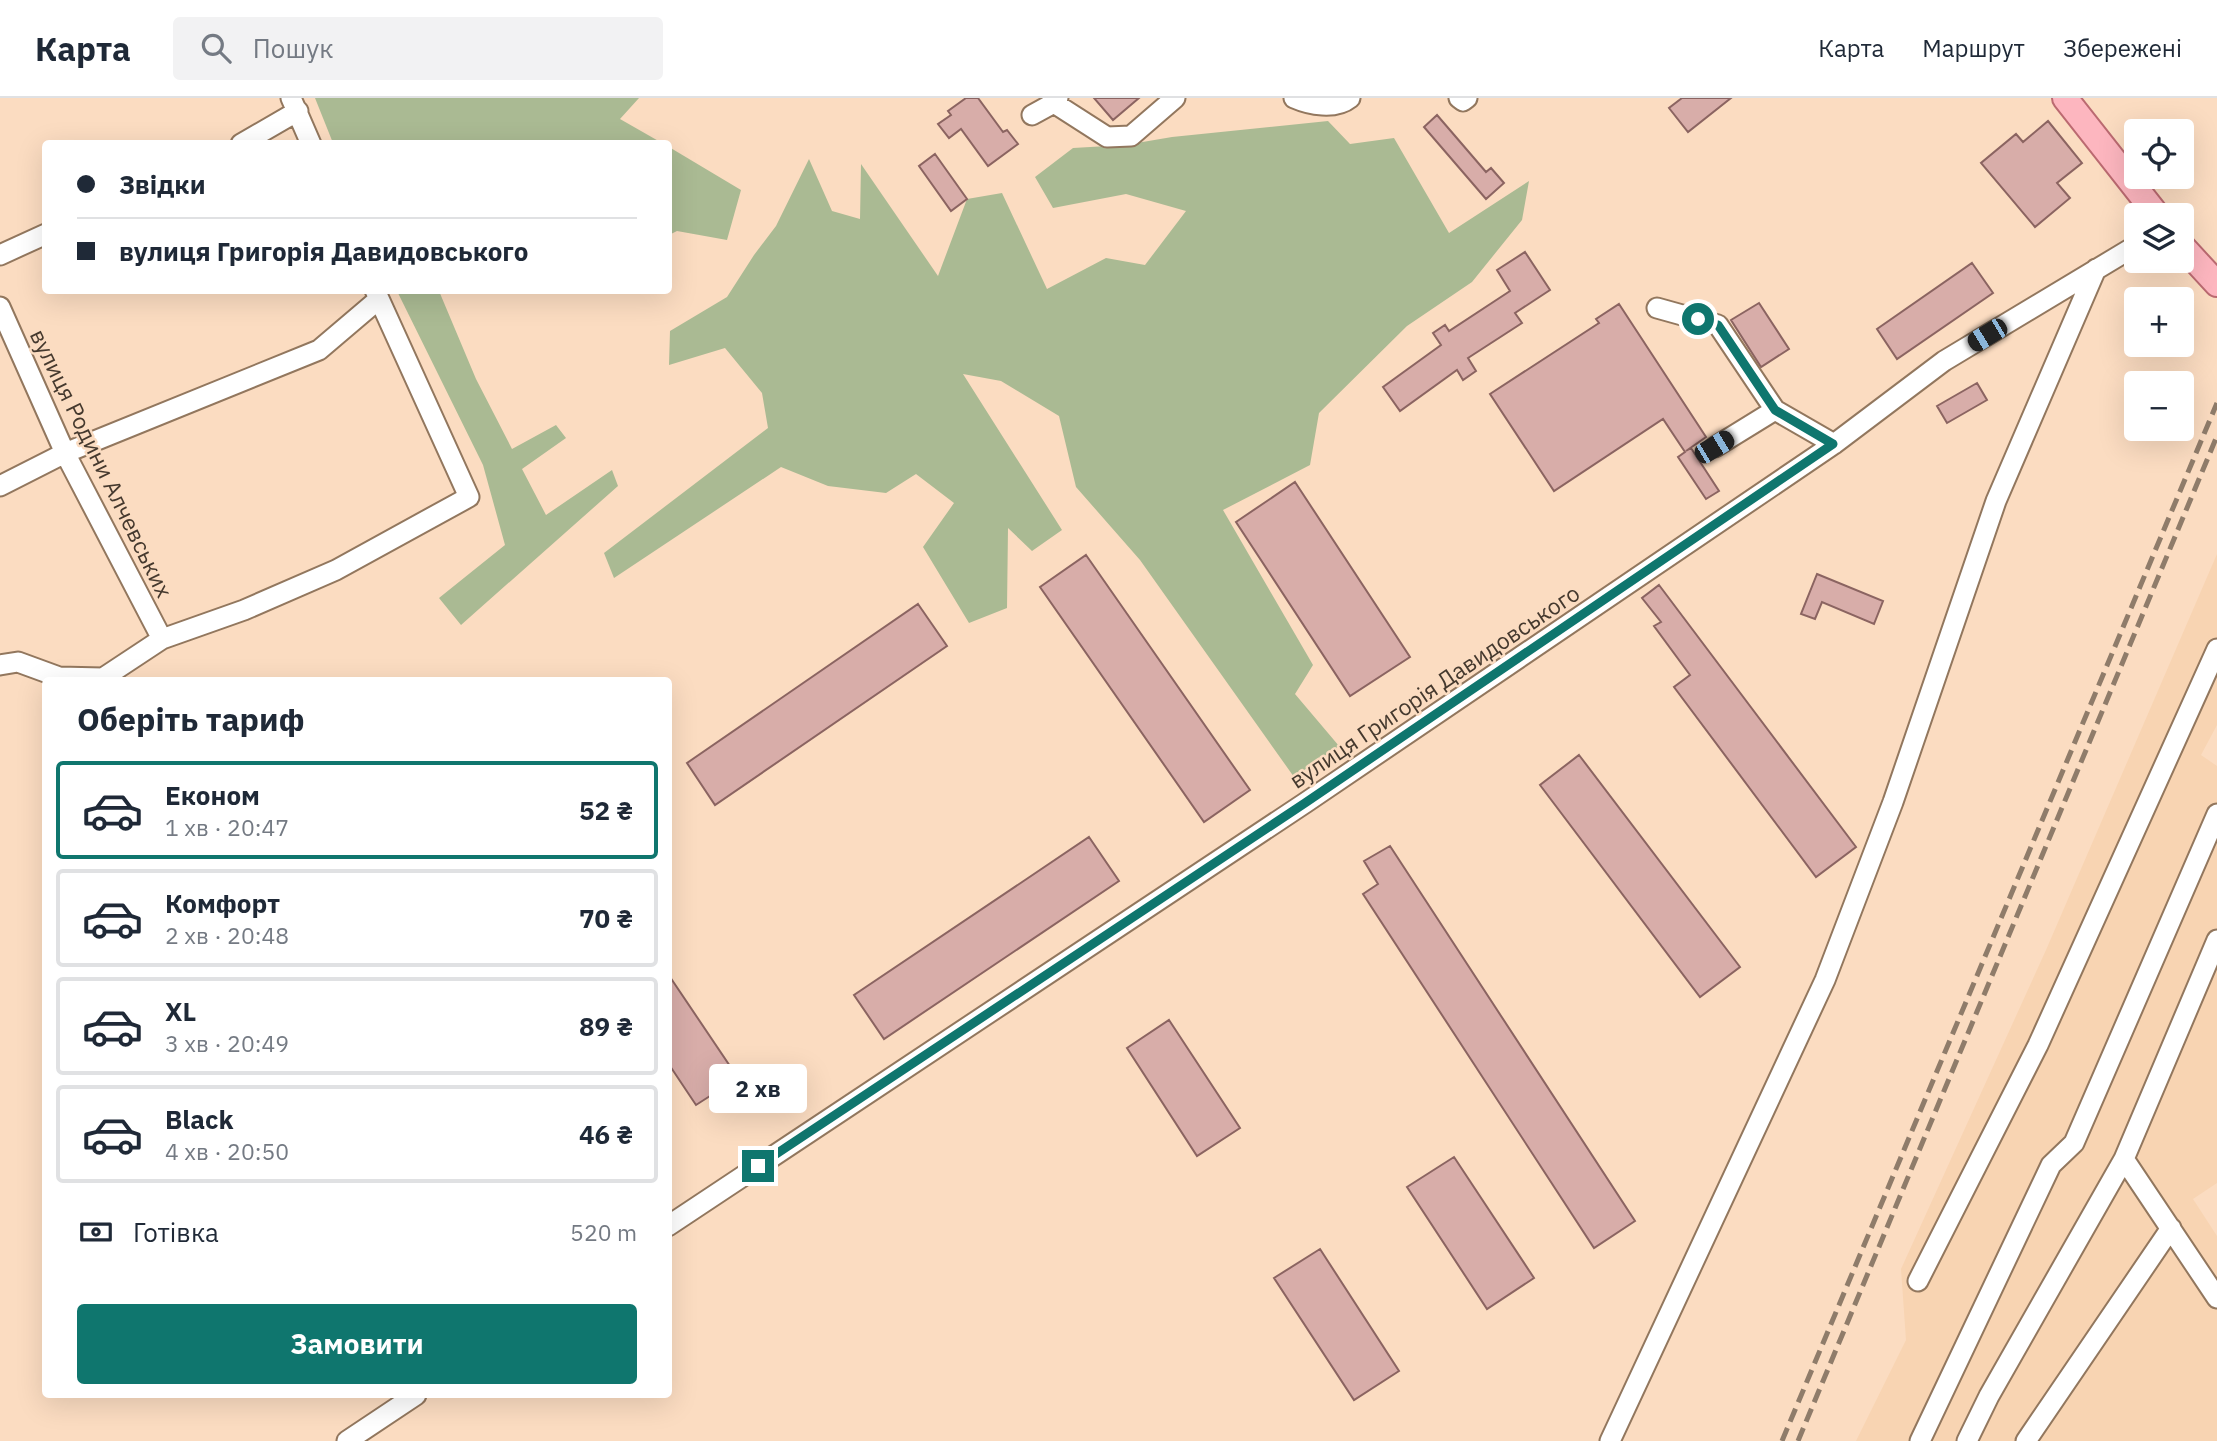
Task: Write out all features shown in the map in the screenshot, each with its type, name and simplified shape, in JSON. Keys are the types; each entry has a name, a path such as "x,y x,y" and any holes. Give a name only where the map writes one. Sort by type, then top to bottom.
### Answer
{"main road":[{"path":"2065,98 2148,203"},
{"path":"2194,259 2217,284"}],"street":[{"path":"1032,116 1056,101 1107,136 1131,136 1175,98"},
{"path":"1294,98 1313,106 1346,102 1350,98"},
{"path":"1458,98 1463,101 1467,98"},
{"path":"246,140 294,105 310,140"},
{"path":"0,255 42,236"},
{"name":"вулиця Григорія Давидовського","path":"672,1223 1317,796 1833,444 1944,361 2124,253"},
{"path":"1610,1441 1825,980 1893,802 1996,501 2096,269"},
{"path":"0,485 65,453 319,350 377,295 469,497 336,570 244,610 162,639 105,677"},
{"name":"вулиця Родини Алчевських","path":"0,307 65,453 162,639"},
{"path":"1657,308 1718,325 1775,410 1833,444"},
{"path":"1714,447 1775,410"},
{"path":"1918,1281 2038,1045 2217,649"},
{"path":"0,665 18,662 59,677"},
{"path":"1920,1441 2051,1165 2074,1143 2217,814"},
{"path":"1967,1441 1989,1396 2124,1159 2217,940"},
{"path":"2124,1159 2217,1298"},
{"path":"2026,1441 2171,1228"},
{"path":"347,1441 412,1398"}],"shaded area":[{"path":"2217,554 2217,725 2201,755 2217,766 2217,1183 2193,1199 2217,1236 2217,1441 1856,1441 1906,1340 1901,1269 2046,950"}],"green space":[{"path":"315,98 639,98 620,119 657,140 332,140"},
{"path":"1328,121 1350,144 1394,138 1449,233 1529,181 1522,220 1472,282 1407,326 1319,413 1310,465 1223,510 1313,665 1295,694 1339,746 1294,777 1140,560 1076,487 1059,416 1001,381 963,374 1062,530 1032,551 1008,528 1007,608 969,623 923,547 954,503 916,474 886,493 828,486 781,467 614,578 604,553 768,428 762,393 725,348 669,365 670,331 727,297 776,226 809,159 832,211 860,219 861,164 938,276 967,199 1002,193 1047,289 1106,258 1145,265 1186,211 1126,194 1053,208 1035,177 1073,148 1125,145 1172,137"},
{"path":"672,149 741,190 727,240 677,231 672,234"},
{"path":"398,294 440,294 476,379 512,449 556,425 566,438 522,469 546,515 612,470 618,486 461,625 439,598 505,545 483,465"}],"building":[{"path":"966,98 978,98 1003,132 1007,130 1018,144 988,166 961,129 949,138 938,124 951,115 948,111"},
{"path":"1094,98 1139,98 1113,120"},
{"path":"1682,98 1731,98 1688,132 1669,108"},
{"path":"1437,115 1486,172 1491,168 1504,183 1486,199 1424,127"},
{"path":"2048,121 2082,163 2057,183 2070,198 2035,227 1981,163 2016,134 2023,142"},
{"path":"935,154 967,199 951,211 919,166"},
{"path":"1525,252 1550,290 1515,313 1522,323 1468,358 1476,371 1463,380 1457,370 1400,411 1383,387 1441,345 1433,333 1445,325 1449,331 1510,291 1497,270"},
{"path":"1972,263 1993,293 1897,359 1877,329"},
{"path":"1759,303 1789,349 1761,367 1731,320"},
{"path":"1619,304 1706,437 1686,451 1691,448 1719,491 1706,499 1678,457 1685,452 1663,419 1554,491 1490,394 1599,323 1596,319"},
{"path":"1977,383 1987,400 1947,423 1937,406"},
{"path":"1295,482 1410,657 1350,696 1236,522"},
{"path":"1086,555 1250,790 1204,822 1040,587"},
{"path":"1817,574 1883,601 1874,624 1822,602 1815,619 1801,614"},
{"path":"1659,585 1856,847 1816,877 1674,687 1690,675 1654,626 1661,622 1642,598"},
{"path":"918,604 947,646 715,805 687,763"},
{"path":"1579,755 1740,967 1700,997 1540,785"},
{"path":"1089,837 1119,881 884,1039 854,995"},
{"path":"1390,846 1635,1221 1594,1248 1363,894 1378,884 1364,861"},
{"path":"672,980 738,1078 696,1105 672,1069"},
{"path":"1169,1020 1240,1128 1197,1156 1127,1048"},
{"path":"1454,1157 1534,1278 1487,1309 1407,1187"},
{"path":"1320,1249 1399,1371 1354,1400 1274,1278"}],"railway":[{"path":"1782,1441 2217,403"},
{"path":"1798,1441 2217,436"}],"route":[{"path":"758,1166 1305,803 1833,444 1775,410 1718,325 1698,319"}]}
